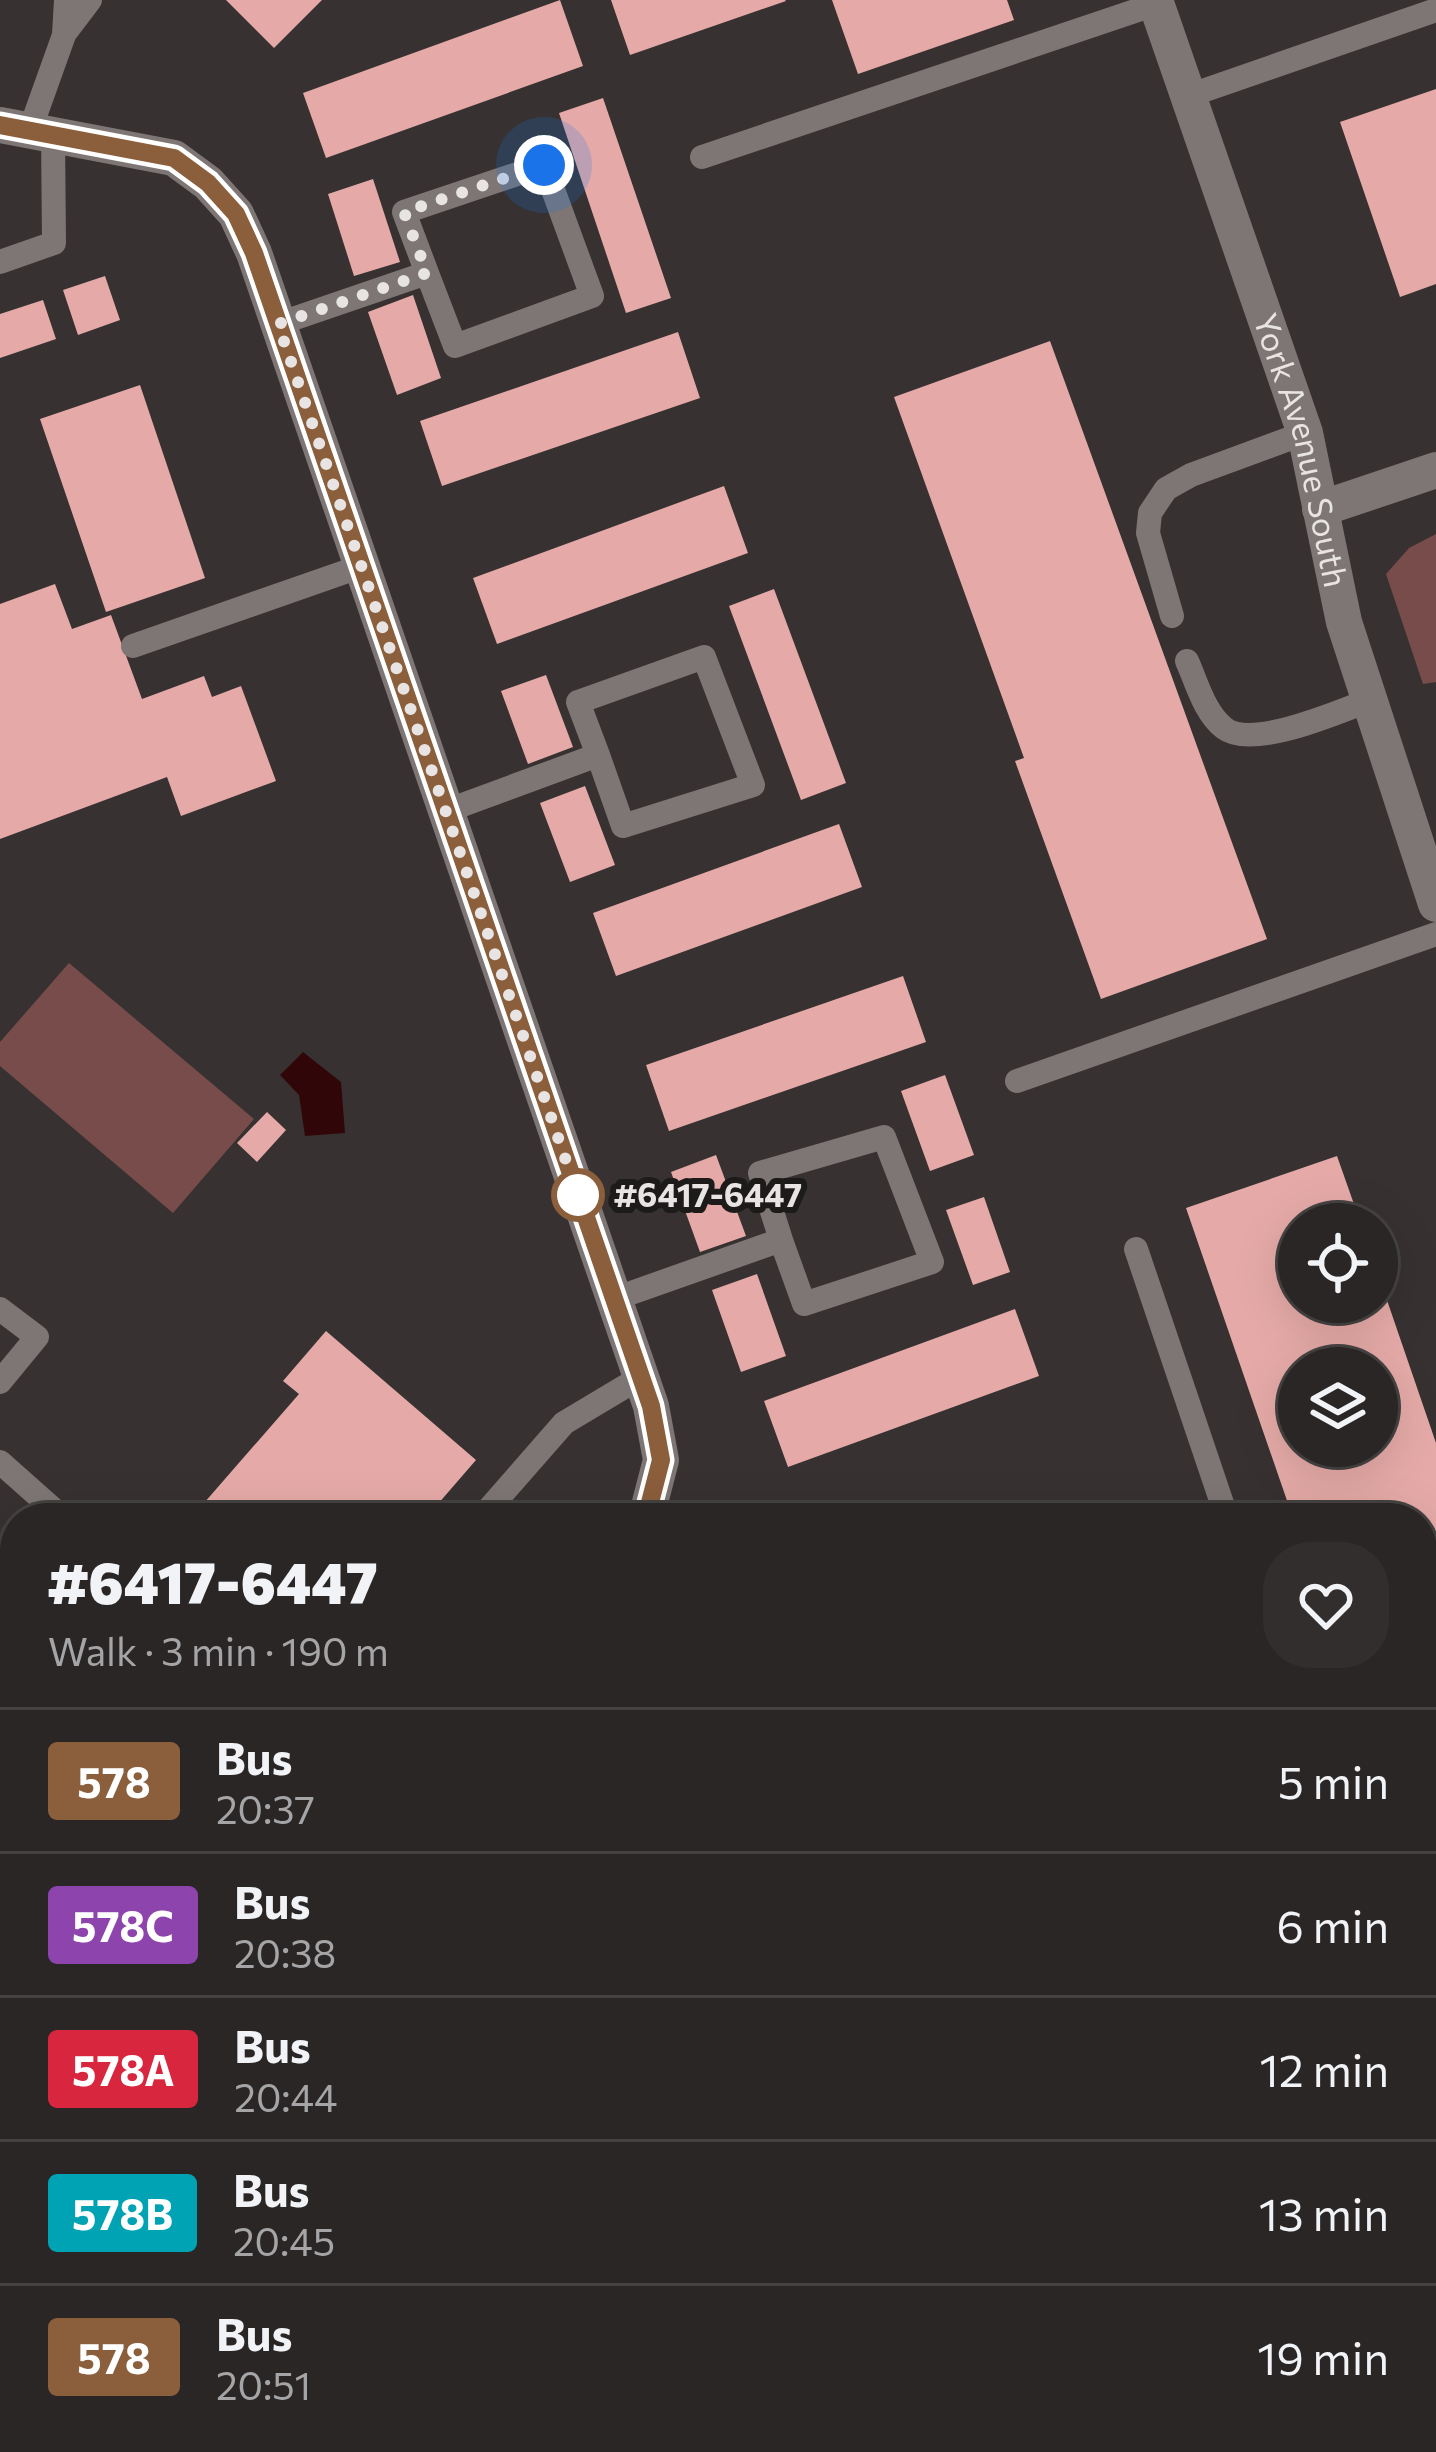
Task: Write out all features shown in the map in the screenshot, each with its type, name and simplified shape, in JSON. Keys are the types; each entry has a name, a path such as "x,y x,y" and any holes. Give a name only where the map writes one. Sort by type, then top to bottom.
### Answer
{"street":[{"name":"York Avenue South","path":"1156,2 1305,433 1344,622 1436,904"},
{"path":"28,130 174,158 208,183 236,214 254,253 651,1406 661,1460 650,1503"},
{"path":"1320,509 1436,470"}],"lane":[{"path":"64,35 66,0"},
{"path":"0,262 55,243 28,130 64,35 90,0"},
{"path":"702,157 1156,2"},
{"path":"1188,96 1436,10"},
{"path":"544,165 592,296 455,346 427,273 404,212 544,165"},
{"path":"278,324 427,273"},
{"path":"1172,616 1148,533 1150,513 1166,489 1305,433"},
{"path":"133,646 362,566"},
{"path":"704,657 753,784 623,826 598,754 578,702 704,657"},
{"path":"1187,661 1208,710 1226,731 1251,736 1370,700"},
{"path":"446,811 598,754"},
{"path":"1017,1081 1436,934"},
{"path":"884,1137 932,1262 804,1304 781,1240 760,1173 884,1137"},
{"path":"614,1299 781,1240"},
{"path":"1136,1249 1222,1503"},
{"path":"0,1309 37,1337 0,1382"},
{"path":"494,1503 564,1423 640,1377"},
{"path":"0,1462 46,1503"}],"shaded area":[{"path":"1436,534 1436,682 1423,684 1386,574 1409,548"},
{"path":"69,963 254,1119 173,1213 0,1066 0,1042"},
{"path":"303,1052 341,1082 345,1133 305,1136 299,1095 280,1075"}],"building":[{"path":"226,0 322,0 274,48"},
{"path":"560,0 583,66 326,158 303,93"},
{"path":"611,0 785,0 786,1 630,55"},
{"path":"832,0 1007,0 1014,20 858,74"},
{"path":"1436,89 1436,284 1400,297 1340,122"},
{"path":"603,98 671,298 626,313 559,113"},
{"path":"373,179 400,262 354,276 328,194"},
{"path":"105,276 120,320 78,335 63,290"},
{"path":"413,295 441,378 397,395 368,312"},
{"path":"43,300 56,339 0,358 0,314"},
{"path":"678,332 700,398 442,486 420,421"},
{"path":"1050,341 1267,939 1101,999 1015,761 1024,758 894,397"},
{"path":"140,385 205,578 106,612 40,419"},
{"path":"724,486 748,553 497,644 473,578"},
{"path":"55,584 72,629 111,615 142,699 204,676 212,697 241,686 276,781 181,816 167,777 0,839 0,604"},
{"path":"774,589 846,783 801,800 729,606"},
{"path":"546,675 573,747 528,764 501,691"},
{"path":"585,786 615,865 570,882 540,803"},
{"path":"839,824 862,887 616,976 593,913"},
{"path":"903,976 926,1042 669,1131 646,1065"},
{"path":"945,1075 974,1155 930,1171 901,1091"},
{"path":"267,1112 286,1130 257,1162 237,1143"},
{"path":"716,1155 746,1236 700,1252 671,1172"},
{"path":"1337,1156 1354,1203 1278,1203 1278,1323 1395,1323 1436,1443 1436,1503 1288,1503 1186,1208"},
{"path":"984,1197 1010,1272 973,1285 946,1210"},
{"path":"757,1274 786,1356 741,1372 712,1290"},
{"path":"1015,1309 1039,1376 788,1467 764,1401"},
{"path":"326,1331 476,1460 439,1503 204,1503 299,1394 283,1381"}],"bus line":[{"name":"578","path":"0,125 174,158 208,183 236,214 254,253 651,1406 661,1460 651,1503"}],"place":[{"name":"#6417-6447","path":"578,1195"}],"route":[{"path":"544,165 404,212 427,273 278,324 583,1210 578,1195"}]}
